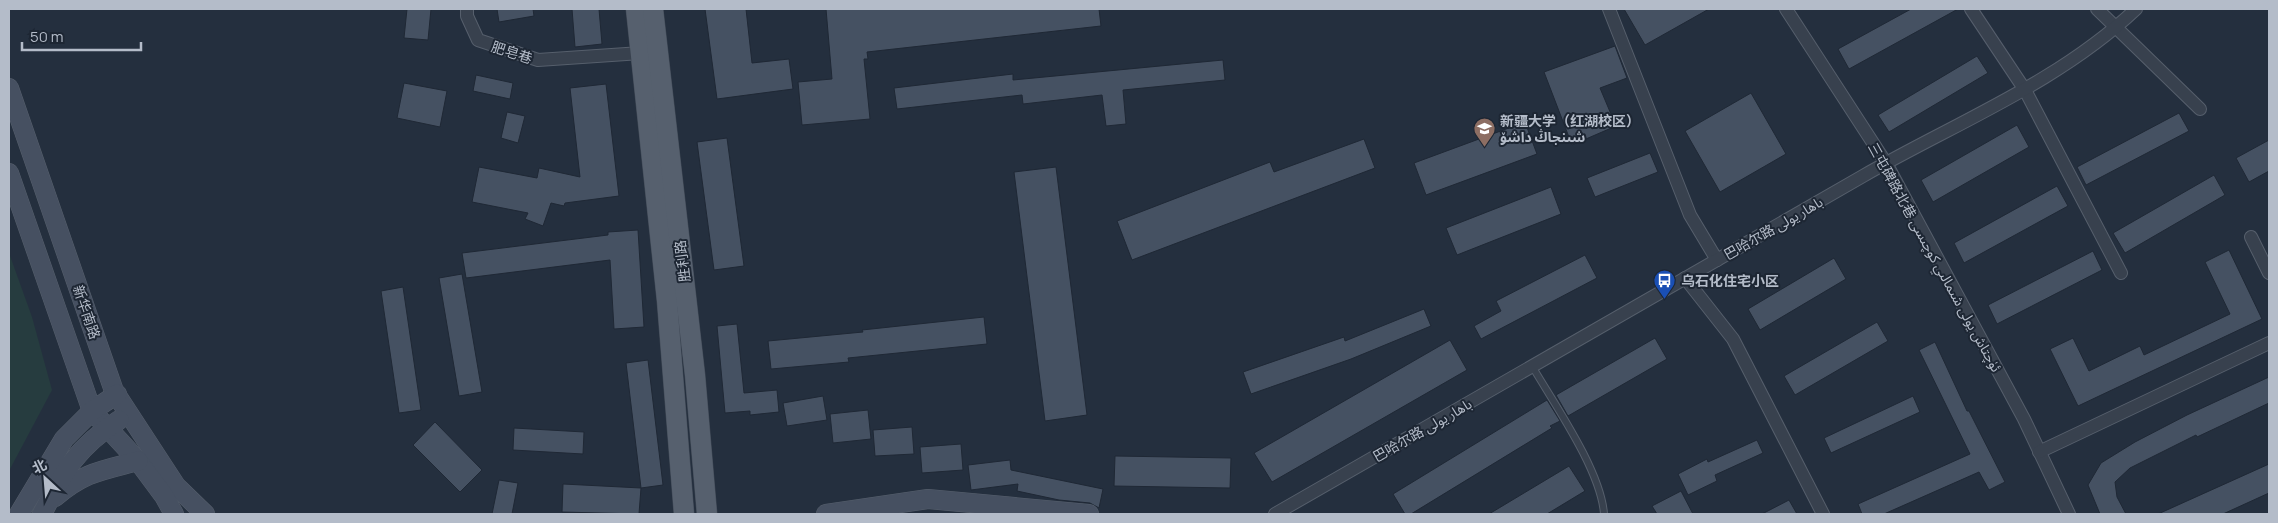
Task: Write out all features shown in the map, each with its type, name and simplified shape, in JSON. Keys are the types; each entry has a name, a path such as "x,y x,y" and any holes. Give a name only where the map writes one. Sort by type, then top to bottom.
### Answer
{"main road":[{"name":"胜利路","path":"636,9 667,301 684,514"},
{"name":"胜利路","path":"653,9 696,376 707,514"},
{"name":"新华南路","path":"9,88 117,394 176,486 206,514"},
{"name":"新华南路","path":"9,174 92,410 138,461 164,496 174,514"},
{"path":"19,514 64,439 92,410 117,394"},
{"path":"45,509 72,459 90,440 129,413"},
{"path":"45,509 73,482 90,473 138,461"},
{"path":"164,496 180,514"},
{"path":"826,514 928,499 1089,514"}],"street":[{"name":"肥皂巷","path":"467,9 467,16 478,40 538,60 641,53"},
{"path":"1610,9 1690,215 1717,260"},
{"name":"三屯碑路北巷 ئۈچتاش يولى شىمالىي كوچىسى","path":"1786,9 1886,163 2024,419 2069,514"},
{"path":"1971,9 2025,90 2122,273"},
{"path":"2097,9 2115,29 2200,109"},
{"name":"巴哈尔路 باھار يولى","path":"1275,514 1886,163 2025,90 2115,29 2136,9"},
{"path":"2251,237 2269,273"},
{"path":"1685,278 1733,339 1823,514"},
{"path":"2039,452 2269,343"}],"lane":[{"path":"1532,366 1592,472 1603,501 1604,514"}],"green space":[{"path":"9,253 32,317 52,390 9,471"}],"building":[{"path":"407,9 431,9 428,40 404,38"},
{"path":"497,9 533,9 534,16 499,22"},
{"path":"572,9 599,9 602,44 575,47"},
{"path":"705,9 746,9 752,63 789,59 793,89 717,99"},
{"path":"826,9 1099,9 1101,26 867,52 868,59 864,59 870,119 802,125 798,82 832,79"},
{"path":"1624,9 1709,9 1645,45"},
{"path":"1911,9 1958,9 1849,69 1838,49"},
{"path":"1615,46 1627,78 1600,88 1616,126 1572,145 1544,72"},
{"path":"1977,56 1988,73 1889,132 1878,115"},
{"path":"1223,60 1225,80 1123,90 1126,124 1106,126 1102,95 1023,104 1022,95 897,109 894,88 1013,74 1013,80"},
{"path":"476,75 513,83 510,99 473,91"},
{"path":"404,83 447,91 440,127 397,118"},
{"path":"606,84 619,196 565,203 564,206 551,203 543,226 525,219 528,213 472,202 479,167 537,178 539,168 580,177 570,88"},
{"path":"1751,93 1786,154 1720,192 1685,131"},
{"path":"507,112 525,116 518,143 501,138"},
{"path":"2179,113 2189,131 2086,185 2077,167"},
{"path":"1525,122 1537,154 1426,195 1414,163"},
{"path":"2017,125 2029,147 1933,202 1921,180"},
{"path":"727,138 744,266 714,270 697,142"},
{"path":"1364,139 1375,168 1132,260 1117,221 1270,162 1274,172"},
{"path":"2269,140 2269,171 2249,182 2236,158"},
{"path":"1650,153 1658,172 1595,197 1587,178"},
{"path":"1056,167 1087,415 1045,421 1014,172"},
{"path":"2214,175 2225,195 2125,253 2113,233"},
{"path":"2057,186 2068,206 1964,263 1954,243"},
{"path":"1551,187 1561,214 1457,255 1446,228"},
{"path":"638,230 644,327 614,329 610,260 466,278 462,253 608,235 608,232"},
{"path":"2229,250 2262,319 2078,406 2050,349 2073,338 2089,371 2140,346 2144,355 2230,314 2205,262"},
{"path":"2093,251 2102,270 1997,324 1988,305"},
{"path":"1585,255 1597,278 1481,339 1474,326 1501,311 1496,301"},
{"path":"1834,258 1846,279 1760,330 1748,309"},
{"path":"462,274 482,392 459,396 439,278"},
{"path":"403,287 421,410 399,413 381,291"},
{"path":"1424,309 1431,326 1351,359 1251,394 1243,372 1344,337 1345,341"},
{"path":"984,317 987,344 848,358 849,362 771,369 768,341 863,332 862,330"},
{"path":"1877,322 1888,341 1795,395 1784,376"},
{"path":"737,324 744,393 777,390 779,412 750,415 750,411 725,413 717,326"},
{"path":"1655,338 1667,359 1568,416 1556,395"},
{"path":"1450,340 1467,370 1272,482 1254,453"},
{"path":"1935,342 1967,411 1969,411 2005,482 1989,490 1979,472 1884,514 1862,514 1858,504 1970,454 1919,350"},
{"path":"648,360 663,485 641,488 626,363"},
{"path":"2269,377 2269,403 2197,437 2196,435 2130,468 2115,482 2117,497 2126,514 2100,514 2088,485 2101,463 2135,442 2187,415"},
{"path":"823,396 827,420 787,426 783,403"},
{"path":"1913,396 1920,412 1831,453 1824,438"},
{"path":"1547,400 1560,421 1550,426 1552,428 1411,514 1405,514 1393,494"},
{"path":"868,410 871,439 833,443 830,414"},
{"path":"435,422 482,470 460,492 413,445"},
{"path":"912,427 914,454 875,456 873,430"},
{"path":"514,428 584,432 583,454 513,450"},
{"path":"1757,440 1763,453 1715,475 1717,481 1688,495 1678,474 1707,459 1708,462"},
{"path":"961,444 963,470 922,473 920,447"},
{"path":"1115,456 1231,458 1230,488 1114,486"},
{"path":"1010,460 1011,470 1103,489 1099,508 1090,503 1059,500 1017,491 1018,484 971,490 968,465"},
{"path":"2269,464 2269,493 2223,514 2158,514"},
{"path":"1569,466 1585,491 1547,514 1489,514"},
{"path":"499,480 518,483 512,514 492,514"},
{"path":"563,484 641,488 639,514 562,512"},
{"path":"1681,491 1693,514 1657,514 1652,506"},
{"path":"1789,500 1797,514 1762,514"}],"place":[{"name":"新疆大学（红湖校区） شىنجاڭ داشۆ","path":"1484,147"},
{"name":"乌石化住宅小区","path":"1665,299"}]}
